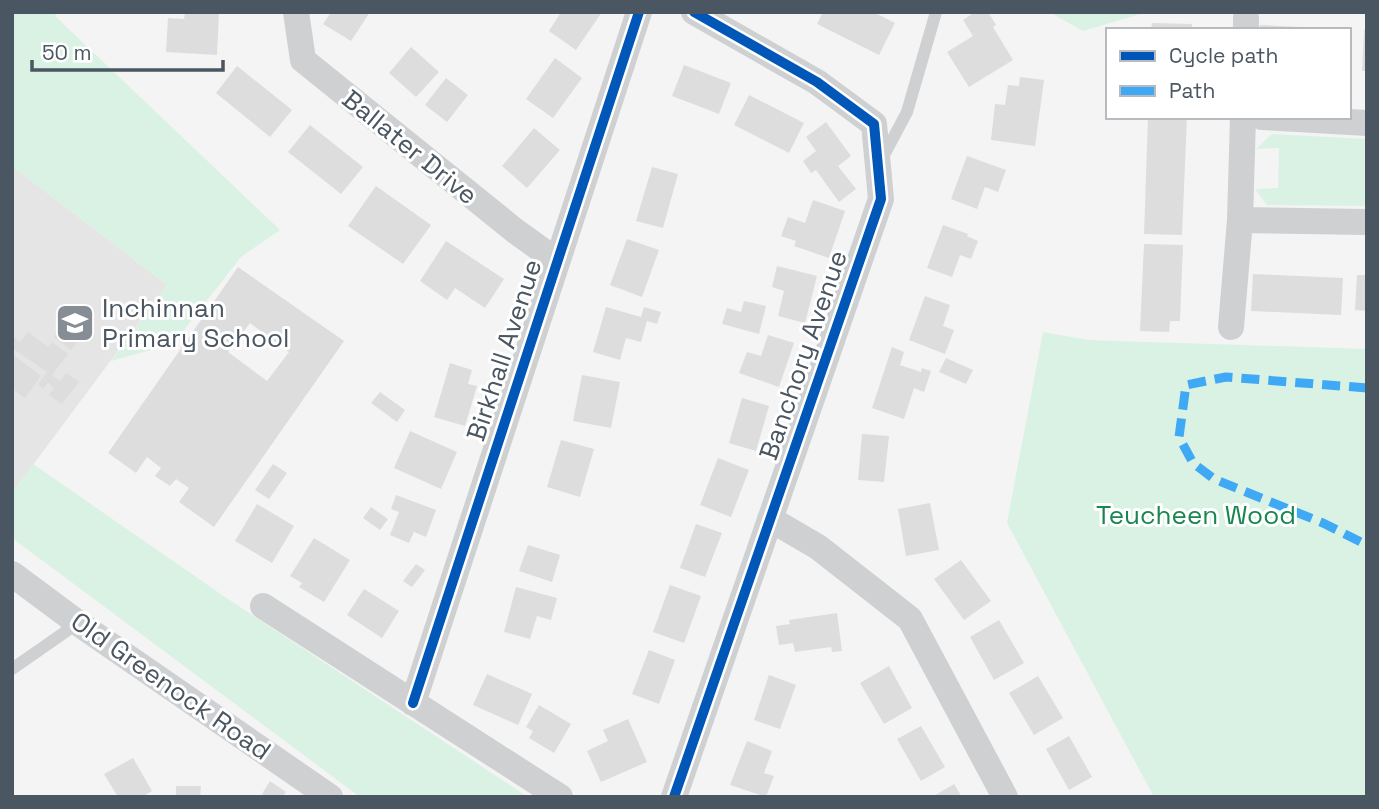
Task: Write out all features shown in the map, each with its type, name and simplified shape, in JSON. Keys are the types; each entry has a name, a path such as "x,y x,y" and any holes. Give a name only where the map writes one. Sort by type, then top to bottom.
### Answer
{"street":[{"name":"Ballater Drive","path":"296,12 303,60 514,230 557,261"},
{"name":"Birkhall Avenue","path":"413,703 639,12"},
{"name":"Banchory Avenue","path":"674,797 881,199 874,124 817,82 694,12"},
{"path":"1231,327 1240,220 1244,119"},
{"path":"1297,119 1367,123"},
{"path":"1240,220 1367,222"},
{"path":"770,519 818,547 910,619 1005,797"},
{"name":"Old Greenock Road","path":"12,574 78,623 330,797"},
{"path":"263,606 560,797"}],"lane":[{"path":"878,167 907,112 936,12"},
{"path":"12,669 78,623"}],"shaded area":[{"name":"Inchinnan Primary School","path":"12,166 167,285 12,493"}],"green space":[{"path":"12,12 58,12 55,16 280,230 241,257 173,344 111,361 167,285 12,166"},
{"path":"1049,12 1147,12 1083,31"},
{"path":"1272,134 1367,139 1367,206 1267,205 1255,189 1278,188 1279,148 1256,149"},
{"name":"Teucheen Wood","path":"1043,332 1088,340 1367,349 1367,797 1154,797 1007,523"},
{"path":"33,464 225,597 528,797 360,797 12,538 12,493"}],"building":[{"path":"185,12 219,12 217,55 166,52 168,18 184,19"},
{"path":"331,12 370,12 351,41 323,24"},
{"path":"561,12 602,12 576,50 549,31"},
{"path":"823,12 873,12 895,23 879,55 817,24"},
{"path":"975,12 988,12 996,25 993,27 1013,60 969,87 947,52 973,36 963,20"},
{"path":"1152,23 1192,24 1192,28 1151,28"},
{"path":"1260,25 1321,28 1260,28"},
{"path":"1364,30 1367,30 1367,71 1362,71"},
{"path":"411,47 439,72 416,97 389,73"},
{"path":"555,58 582,78 553,118 526,99"},
{"path":"684,65 731,83 719,114 672,96"},
{"path":"237,66 292,110 270,137 216,93"},
{"path":"1020,77 1044,80 1035,146 991,140 995,104 1005,105 1008,85 1019,86"},
{"path":"446,78 468,95 447,122 425,105"},
{"path":"749,95 804,123 789,153 734,125"},
{"path":"1148,119 1187,119 1182,235 1144,234"},
{"path":"826,122 851,156 838,166 856,189 839,202 816,170 811,173 803,161 816,151 806,137"},
{"path":"310,125 363,167 341,194 288,152"},
{"path":"534,128 560,150 527,188 502,166"},
{"path":"967,156 1006,170 998,192 985,187 977,209 951,199"},
{"path":"652,167 678,174 663,228 636,221"},
{"path":"376,186 431,225 403,264 348,226"},
{"path":"813,200 845,211 829,258 794,246 796,241 781,236 788,217 805,223"},
{"path":"943,225 968,234 967,236 978,241 971,259 960,255 952,277 927,268"},
{"path":"627,239 659,250 642,297 610,285"},
{"path":"446,241 504,279 485,308 455,288 447,300 420,281"},
{"path":"1144,244 1183,245 1180,321 1170,321 1169,332 1140,331"},
{"path":"777,266 817,276 805,323 778,316 784,291 772,287"},
{"path":"238,267 344,341 214,527 179,502 189,488 176,479 170,486 155,476 161,468 147,457 136,473 108,453","holes":["250,323 289,352 267,381 228,352"]},
{"path":"1253,274 1343,278 1341,315 1251,311"},
{"path":"1357,275 1367,275 1367,311 1355,310"},
{"path":"925,296 950,305 943,326 954,330 945,354 909,340"},
{"path":"744,301 766,306 759,334 722,324 727,308 741,312"},
{"path":"606,307 641,317 644,307 661,312 657,324 647,321 641,342 626,338 620,360 593,352"},
{"path":"62,326 80,339 71,350 54,337"},
{"path":"28,332 48,347 52,342 68,354 52,375 60,381 66,373 79,382 62,404 49,395 54,388 48,383 43,389 38,384 47,372 12,348 12,336 20,342"},
{"path":"768,335 794,343 779,387 739,373 747,352 761,356"},
{"path":"892,347 904,352 900,365 921,372 922,368 931,371 924,392 914,388 904,419 872,408"},
{"path":"12,354 41,376 25,398 12,389"},
{"path":"946,358 973,370 966,384 939,372"},
{"path":"450,363 472,370 468,384 477,386 465,426 434,417"},
{"path":"582,375 620,382 611,428 573,421"},
{"path":"380,392 405,410 397,422 371,403"},
{"path":"742,398 769,406 756,451 729,443"},
{"path":"410,431 457,452 441,489 394,468"},
{"path":"862,434 889,436 884,482 858,480"},
{"path":"561,440 594,449 580,497 547,487"},
{"path":"718,458 749,470 731,517 700,505"},
{"path":"273,464 287,473 269,499 255,490"},
{"path":"396,495 436,510 426,537 414,532 409,543 390,535 399,512 391,509"},
{"path":"930,503 939,550 906,556 898,509"},
{"path":"257,504 294,526 272,563 235,541"},
{"path":"371,507 388,519 380,530 363,518"},
{"path":"696,524 722,533 705,577 680,568"},
{"path":"314,538 350,560 324,602 299,587 302,583 290,576"},
{"path":"528,545 560,555 552,582 519,571"},
{"path":"961,560 991,601 964,620 934,579"},
{"path":"416,564 425,570 412,587 403,581"},
{"path":"670,585 701,596 684,643 653,632"},
{"path":"516,587 557,598 551,620 537,616 530,639 504,632"},
{"path":"364,589 399,611 382,638 347,615"},
{"path":"837,613 842,651 832,652 831,647 795,652 793,643 779,645 776,626 790,624 789,620"},
{"path":"999,620 1024,663 994,680 970,637"},
{"path":"649,650 675,660 659,704 632,694"},
{"path":"889,666 912,708 884,724 860,683"},
{"path":"487,674 532,694 518,725 473,705"},
{"path":"769,675 796,685 780,729 754,720"},
{"path":"1038,676 1063,718 1034,735 1009,693"},
{"path":"539,705 571,724 554,753 529,738 533,731 526,727"},
{"path":"628,719 647,762 601,782 587,751 608,741 603,730"},
{"path":"921,726 945,767 921,781 897,739"},
{"path":"1069,736 1092,777 1069,790 1046,749"},
{"path":"747,741 772,751 764,773 774,776 766,797 730,785"},
{"path":"133,758 152,791 142,797 118,797 104,774"},
{"path":"270,781 286,792 282,797 266,797 262,794"},
{"path":"954,784 962,797 932,797"},
{"path":"176,786 201,786 200,797 176,797"}],"marked path":[{"path":"1367,388 1226,377 1186,385 1179,437 1193,463 1214,479 1323,523 1367,545"}],"cycle path":[{"path":"413,703 639,12"},
{"path":"674,797 881,199 874,124 817,82 694,12"}],"place":[{"name":"Inchinnan Primary School","path":"75,323"}]}
